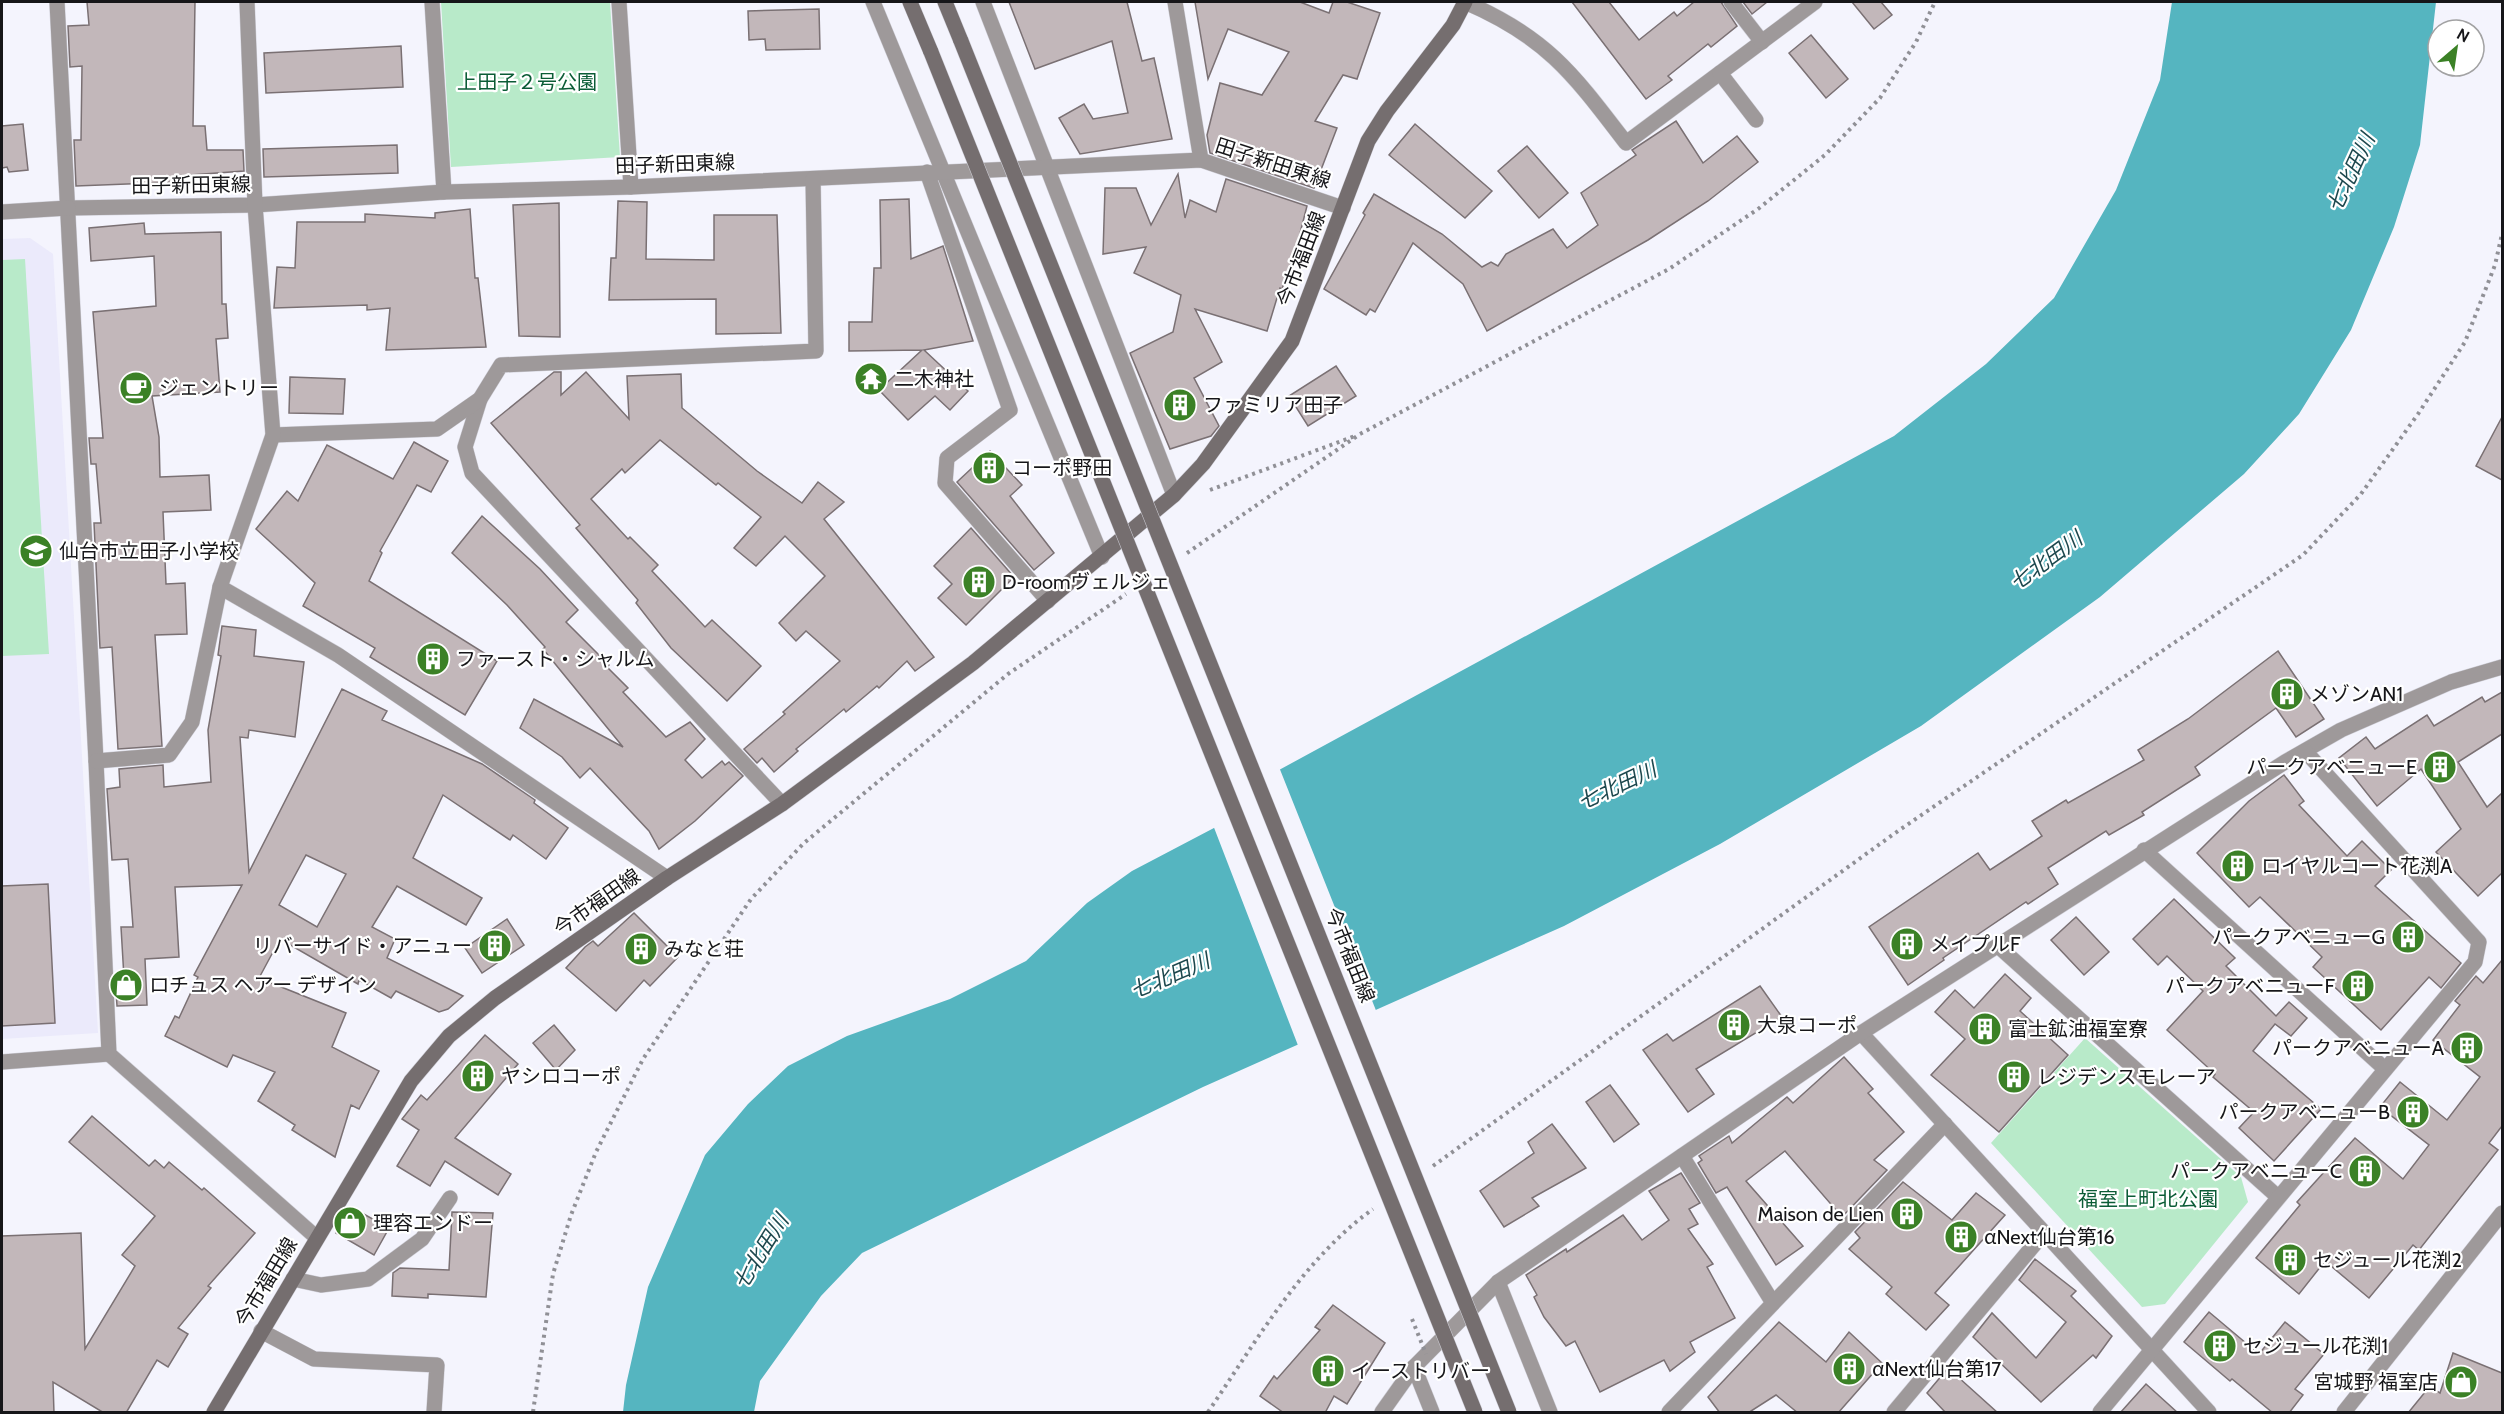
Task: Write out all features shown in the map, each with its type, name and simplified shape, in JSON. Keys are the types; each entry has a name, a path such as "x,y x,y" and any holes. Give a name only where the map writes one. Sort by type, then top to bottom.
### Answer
{"main road":[{"path":"910,2 1475,1413"},
{"name":"今市福田線","path":"945,2 1509,1413"},
{"name":"今市福田線","path":"214,1413 411,1081 449,1036 495,999 667,878 782,804 973,663 1174,495 1203,464 1293,341 1368,141 1387,111 1453,25 1465,2"}],"street":[{"path":"57,2 109,1054"},
{"path":"96,761 169,755 192,722 220,587 273,435 255,205 247,2"},
{"path":"432,2 444,192"},
{"path":"619,2 632,187"},
{"path":"873,2 934,172 1010,410 946,458 945,483 1048,601"},
{"path":"983,2 1049,167 1174,495"},
{"path":"1174,2 1201,160"},
{"path":"1465,2 1500,16 1548,50 1574,75 1626,143 1815,2"},
{"path":"1731,2 1762,42"},
{"path":"1720,73 1756,120"},
{"name":"田子新田東線","path":"2,212 68,208 255,205 444,192 632,187 1201,160 1343,208"},
{"path":"934,172 1102,556"},
{"path":"782,804 472,473 465,447 480,399 501,365 816,351 813,179"},
{"path":"273,435 437,429 480,399"},
{"path":"220,587 338,655 667,878"},
{"path":"1382,1413 1414,1367 1498,1282 1861,1033 2144,850 2341,730 2451,682 2502,667"},
{"path":"2100,1413 2475,962 2479,942 2305,751"},
{"path":"2144,850 2385,1069"},
{"path":"1998,946 2278,1197"},
{"path":"1861,1033 2209,1413"},
{"path":"2,1062 109,1054 317,1238"},
{"path":"1676,1409 1773,1303 1945,1124"},
{"path":"1682,1156 1773,1303"},
{"path":"293,1280 321,1285 368,1279 422,1239 450,1198"},
{"path":"2344,1413 2502,1213"},
{"path":"1894,1413 2044,1233"},
{"path":"1498,1282 1550,1413"},
{"path":"261,1332 314,1359 437,1365 434,1413"},
{"path":"1414,1367 1432,1413"}],"path":[{"path":"1424,1172 1898,831 2303,555 2361,494 2464,342 2495,264 2502,234"},
{"path":"1174,495 1205,492 1360,434"},
{"path":"1209,1413 1272,1318 1318,1258 1376,1207"}],"shaded area":[{"name":"仙台市立田子小学校","path":"30,238 53,254 98,1033 2,1039 2,239"}],"green space":[{"name":"上田子２号公園","path":"441,2 610,2 620,157 451,167"},
{"path":"25,259 49,654 2,656 2,260"},
{"name":"福室上町北公園","path":"2085,1038 2241,1177 2248,1202 2165,1304 2142,1307 1991,1143"}],"water":[{"name":"七北田川","path":"2172,2 2436,2 2434,18 2426,18 2427,78 2420,145 2394,227 2351,330 2299,414 2244,474 2100,597 1921,726 1720,844 1564,926 1203,1087 862,1253 821,1296 760,1381 754,1412 623,1412 626,1385 648,1287 705,1155 748,1104 788,1066 847,1036 950,999 1026,961 1087,903 1132,871 1273,797 1279,770 1894,436 1986,364 2054,298 2116,190 2160,80"}],"pier":[{"path":"1279,767 1377,1013 1299,1048 1213,825 1271,795"}],"building":[{"path":"87,2 195,2 193,126 205,126 207,150 243,150 244,171 177,176 178,182 76,186 74,140 81,140 82,66 70,67 68,26 89,25"},
{"path":"1009,2 1127,2 1142,61 1154,58 1172,139 1080,154 1059,118 1084,104 1093,119 1128,113 1112,41 1035,69"},
{"path":"1195,2 1300,2 1329,13 1333,2 1347,2 1380,13 1357,79 1343,75 1315,121 1337,128 1314,188 1210,153 1207,135 1220,83 1262,95 1289,52 1228,29 1208,79"},
{"path":"1572,2 1609,2 1639,40 1674,12 1677,16 1694,2 1721,2 1737,26 1711,47 1708,44 1668,76 1672,80 1646,99"},
{"path":"1743,2 1767,2 1752,14"},
{"path":"1852,2 1881,2 1892,15 1874,29"},
{"path":"819,9 820,49 766,50 765,39 749,40 748,11"},
{"path":"1811,35 1848,79 1826,98 1789,53"},
{"path":"401,46 403,87 266,93 264,53"},
{"path":"1676,121 1703,163 1737,136 1758,162 1708,201 1648,240 1487,331 1463,284 1413,243 1375,312 1370,309 1366,315 1324,289 1365,215 1363,213 1374,194 1442,234 1482,267 1491,262 1498,266 1506,254 1553,229 1567,248 1598,225 1581,193 1636,155 1632,150"},
{"path":"23,124 28,170 9,172 7,167 2,168 2,126"},
{"path":"1415,124 1492,191 1465,218 1389,155"},
{"path":"397,145 398,173 264,177 263,149"},
{"path":"1527,146 1568,193 1539,218 1498,171"},
{"path":"1178,174 1185,218 1190,200 1216,212 1226,179 1307,206 1296,249 1282,289 1280,288 1267,331 1195,309 1222,362 1194,378 1219,426 1211,436 1170,449 1130,353 1173,332 1181,295 1134,273 1146,247 1103,254 1105,188 1136,188 1151,225"},
{"path":"909,199 911,259 943,246 973,341 924,350 968,391 950,410 935,396 908,420 879,390 922,350 849,351 849,322 872,322 874,268 881,268 880,200"},
{"path":"618,201 647,202 646,259 714,260 714,215 777,215 781,333 716,334 716,299 609,300 611,258 616,258"},
{"path":"559,203 560,337 519,336 513,205"},
{"path":"470,209 475,278 478,278 486,347 386,350 390,308 367,310 367,305 274,308 277,267 295,268 297,222 365,222 365,214 435,218 435,213"},
{"path":"144,223 145,234 221,232 222,304 226,304 228,338 216,339 220,392 152,396 159,437 160,477 209,475 211,510 163,512 166,584 185,583 187,634 155,635 162,746 118,749 112,647 100,648 94,523 101,523 96,464 91,464 89,438 103,438 93,312 156,306 154,256 91,261 89,228"},
{"path":"1336,366 1356,396 1308,426 1289,396"},
{"path":"554,372 561,372 561,395 586,372 629,419 627,376 681,374 682,408 757,471 802,503 818,482 844,502 824,519 934,657 915,671 907,661 879,688 877,686 846,712 844,709 796,749 798,751 774,772 762,758 757,763 744,749 785,714 783,712 840,661 806,631 796,641 779,623 825,576 785,536 756,566 734,548 761,517 718,483 716,485 660,440 625,473 622,469 591,499 628,539 630,537 658,565 652,571 705,627 712,620 761,666 727,701 671,648 636,603 638,600 576,528 580,525 491,423"},
{"path":"290,377 345,379 343,414 289,413"},
{"path":"2502,417 2502,480 2476,466"},
{"path":"414,442 448,461 431,492 417,485 380,551 382,553 369,581 497,661 465,715 370,657 375,648 303,606 315,583 256,529 287,491 298,501 327,445 393,479"},
{"path":"990,451 1022,485 1010,496 1054,553 1034,570 957,482"},
{"path":"482,516 540,569 578,610 566,622 609,665 607,667 628,688 623,692 666,737 690,722 705,739 685,760 702,778 722,761 725,765 729,762 743,776 695,821 659,849 649,831 590,768 580,778 562,757 520,728 534,699 623,747 543,649 545,647 507,605 452,553"},
{"name":"D-roomヴェルジェ","path":"971,528 1014,577 966,625 938,598 952,584 934,566"},
{"path":"222,626 256,630 254,656 304,662 295,737 249,730 248,738 240,737 249,872 342,689 387,711 382,720 482,764 535,800 534,803 568,828 546,859 513,835 510,840 443,795 413,858 482,898 466,925 397,886 372,927 395,939 387,958 463,996 448,1009 439,1012 396,991 391,998 359,980 358,984 280,939 259,978 346,1013 332,1047 379,1071 359,1109 351,1105 335,1157 292,1130 295,1125 258,1101 275,1072 233,1055 227,1067 165,1036 175,1016 179,1018 198,977 194,975 242,885 175,887 179,957 145,959 147,1005 117,1006 115,978 124,978 121,927 133,927 128,859 112,860 107,789 120,787 119,769 163,765 164,787 211,782 208,730 221,656 218,655","holes":["306,855 346,874 317,927 279,905"]},
{"path":"2278,651 2324,719 2296,737 2276,708 2195,767 2200,775 2142,812 2144,815 2109,835 2106,831 2048,868 2058,884 2028,904 2026,902 1943,958 1944,960 1908,985 1869,927 1978,853 1990,870 2042,836 2032,821 2066,800 2068,803 2144,760 2138,750 2188,719"},
{"path":"2502,692 2502,734 2458,762 2487,807 2502,793 2502,873 2478,896 2436,852 2461,829 2421,769 2377,806 2339,758 2366,737 2375,749 2427,715 2434,726 2482,697 2485,702"},
{"path":"2284,775 2304,801 2299,805 2347,856 2362,841 2391,870 2375,886 2461,963 2441,988 2429,977 2381,1030 2313,967 2322,957 2260,897 2249,907 2197,853 2249,801"},
{"path":"48,884 55,1023 2,1026 2,886"},
{"path":"2174,899 2235,958 2226,966 2276,1016 2289,1002 2307,1018 2291,1036 2275,1024 2253,1051 2321,1109 2274,1161 2239,1128 2254,1112 2213,1077 2215,1074 2167,1030 2203,991 2167,956 2158,965 2133,939"},
{"path":"634,913 678,957 650,986 644,980 616,1011 566,968 585,947 593,941 598,946"},
{"path":"2076,917 2109,952 2084,975 2051,940"},
{"name":"リバーサイド・アニュー","path":"507,919 524,945 482,973 465,948"},
{"path":"2502,960 2502,1126 2489,1143 2498,1150 2419,1250 2413,1245 2369,1298 2325,1261 2299,1294 2256,1258 2300,1205 2297,1202 2355,1138 2403,1179 2429,1145 2380,1107 2400,1082 2447,1120 2480,1077 2433,1040 2460,1005 2455,1001 2476,976 2483,983"},
{"path":"2005,974 2031,998 2020,1011 2068,1055 1999,1132 1931,1075 1965,1039 1935,1012 1955,990 1974,1008"},
{"path":"1760,986 1782,1017 1696,1069 1714,1094 1688,1112 1643,1050 1667,1034 1673,1041"},
{"path":"554,1025 575,1050 556,1070 533,1043"},
{"path":"485,1035 518,1064 455,1138 511,1174 498,1195 445,1161 430,1186 397,1166 419,1130 402,1119 421,1095 427,1100"},
{"path":"1844,1057 1873,1089 1868,1093 1904,1132 1874,1160 1887,1170 1842,1217 1785,1151 1746,1181 1803,1246 1776,1265 1727,1187 1716,1193 1698,1163 1702,1160 1699,1156 1729,1136 1732,1143 1787,1097 1793,1103"},
{"path":"1610,1085 1639,1124 1614,1142 1586,1102"},
{"path":"92,1116 149,1166 155,1160 164,1168 169,1162 202,1190 204,1188 255,1233 208,1286 211,1288 178,1328 188,1334 168,1367 157,1360 126,1413 104,1413 53,1382 54,1413 2,1413 2,1236 81,1233 85,1349 135,1266 122,1255 155,1216 69,1142"},
{"path":"1552,1124 1586,1168 1532,1198 1539,1206 1504,1227 1480,1191 1534,1153 1528,1142"},
{"path":"1681,1173 1700,1203 1689,1209 1698,1224 1688,1229 1713,1264 1707,1267 1735,1318 1690,1342 1695,1352 1670,1371 1664,1360 1600,1392 1575,1341 1566,1346 1544,1317 1534,1297 1537,1295 1526,1275 1566,1249 1567,1252 1623,1215 1642,1240 1669,1220 1649,1191"},
{"path":"1903,1182 1952,1220 1976,1193 2005,1215 1935,1293 1949,1305 1926,1330 1886,1294 1892,1287 1849,1249 1860,1238 1855,1232"},
{"path":"351,1207 389,1228 374,1255 336,1233"},
{"path":"452,1212 493,1213 486,1297 428,1294 428,1298 392,1296 393,1273 400,1268 449,1270"},
{"path":"2035,1259 2076,1291 2071,1296 2112,1336 2096,1358 2093,1355 2041,1402 1973,1337 1992,1313 2036,1358 2066,1322 2019,1280"},
{"path":"1333,1305 1385,1343 1347,1404 1334,1396 1325,1413 1284,1413 1260,1396 1274,1376 1277,1379 1320,1330 1315,1327"},
{"path":"2209,1312 2259,1354 2285,1322 2324,1354 2295,1389 2303,1395 2289,1413 2273,1413 2232,1379 2230,1381 2184,1342"},
{"path":"1779,1322 1826,1362 1849,1332 1882,1363 1838,1413 1798,1413 1776,1395 1748,1413 1720,1413 1708,1397"},
{"path":"2453,1353 2502,1373 2502,1413 2408,1413 2430,1386 2440,1393"},
{"path":"1948,1368 1998,1413 1946,1413 1927,1393"},
{"path":"2146,1384 2178,1413 2120,1413"}],"place":[{"name":"二木神社","path":"871,379"},
{"name":"ジェントリー","path":"136,388"},
{"name":"ファミリア田子","path":"1180,405"},
{"name":"コーポ野田","path":"989,468"},
{"name":"仙台市立田子小学校","path":"36,551"},
{"name":"D-roomヴェルジェ","path":"979,582"},
{"name":"ファースト・シャルム","path":"433,659"},
{"name":"メゾンAN1","path":"2287,694"},
{"name":"パークアベニューE","path":"2440,767"},
{"name":"ロイヤルコート花渕A","path":"2238,866"},
{"name":"パークアベニューG","path":"2408,937"},
{"name":"メイプルF","path":"1907,944"},
{"name":"リバーサイド・アニュー","path":"495,946"},
{"name":"みなと荘","path":"641,949"},
{"name":"ロチュス ヘアー デザイン","path":"126,985"},
{"name":"パークアベニューF","path":"2358,986"},
{"name":"大泉コーポ","path":"1734,1025"},
{"name":"富士鉱油福室寮","path":"1985,1029"},
{"name":"パークアベニューA","path":"2467,1048"},
{"name":"ヤシロコーポ","path":"478,1076"},
{"name":"レジデンスモレーア","path":"2014,1077"},
{"name":"パークアベニューB","path":"2413,1112"},
{"name":"パークアベニューC","path":"2365,1171"},
{"name":"Maison de Lien","path":"1907,1214"},
{"name":"理容エンドー","path":"350,1223"},
{"name":"αNext仙台第16","path":"1961,1237"},
{"name":"セジュール花渕2","path":"2290,1260"},
{"name":"セジュール花渕1","path":"2220,1346"},
{"name":"αNext仙台第17","path":"1849,1369"},
{"name":"イーストリバー","path":"1328,1371"},
{"name":"宮城野 福室店","path":"2461,1382"}]}
